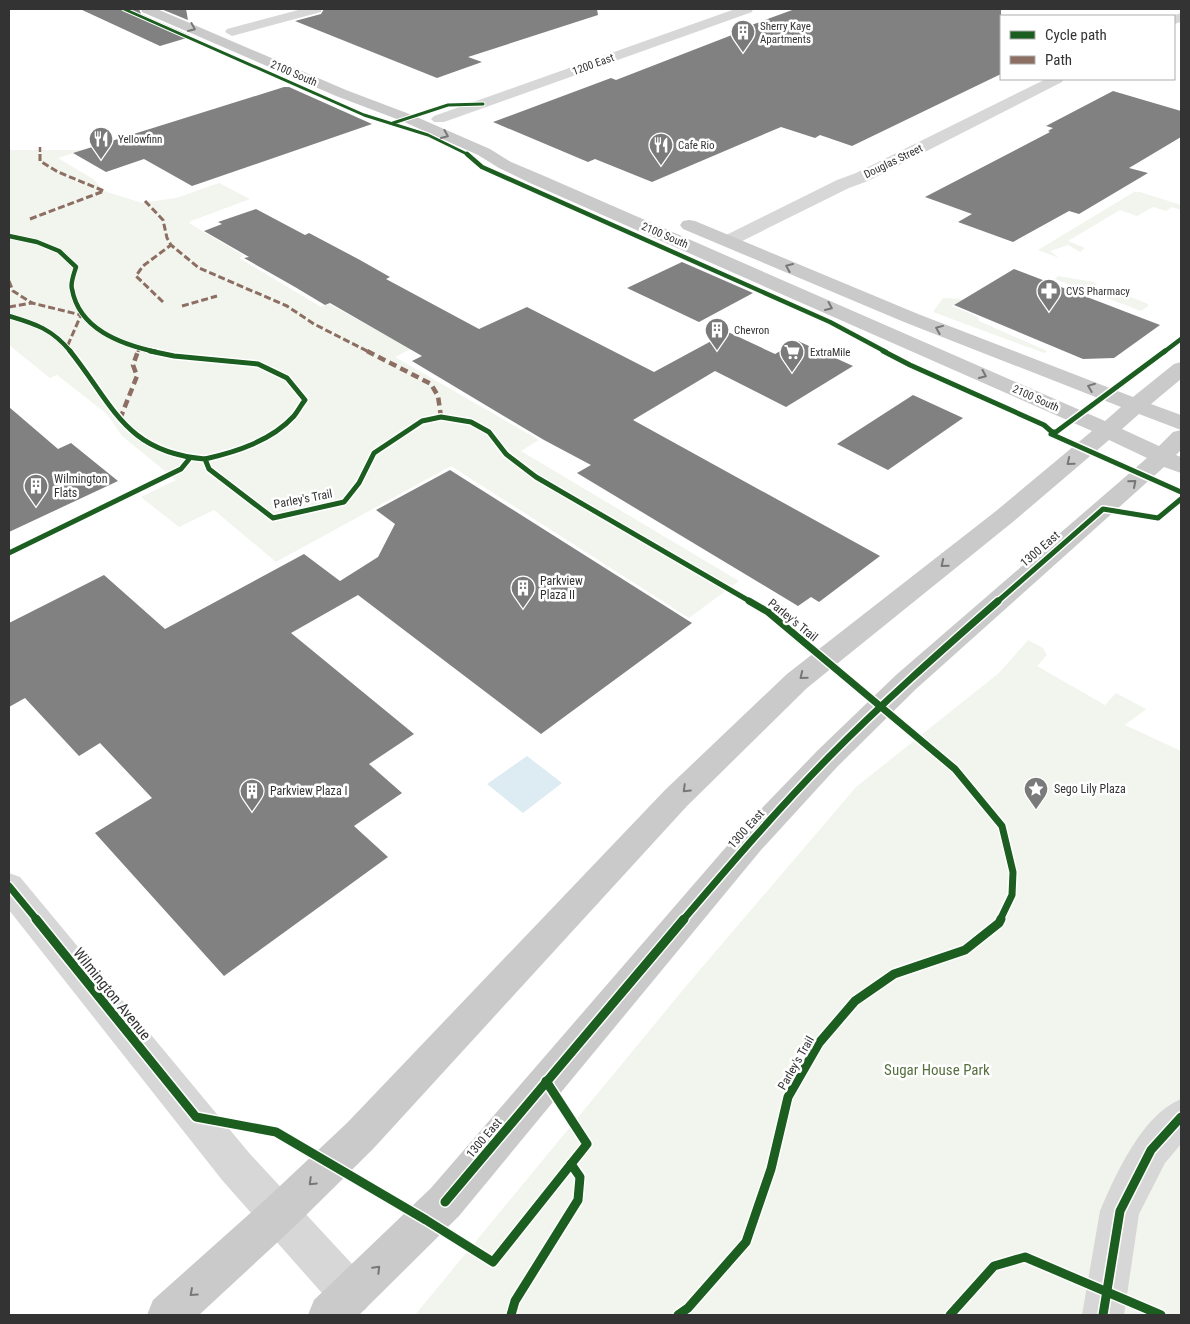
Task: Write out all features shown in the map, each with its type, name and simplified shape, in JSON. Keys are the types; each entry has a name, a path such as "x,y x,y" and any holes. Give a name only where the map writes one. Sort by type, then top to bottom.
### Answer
{"main road":[{"name":"2100 South","path":"147,9 484,152 505,165 536,179 1172,461"},
{"name":"2100 South","path":"177,9 528,157"},
{"path":"287,69 301,69 341,86 359,87"},
{"path":"536,179 573,186 702,240 713,243 728,241"},
{"name":"2100 South","path":"670,218 899,313 1181,424"},
{"path":"168,1315 279,1214 384,1111 676,798 797,681 1108,431 1181,368"},
{"name":"1300 East","path":"340,1305 445,1202 743,848 827,759 906,682 1172,461 1181,437"}],"street":[{"path":"232,32 316,9"},
{"name":"1200 East","path":"439,119 747,9"},
{"name":"Douglas Street","path":"728,241 842,184 862,177 1055,80"},
{"name":"Wilmington Avenue","path":"9,886 236,1167 279,1214 340,1305"},
{"path":"1103,1315 1120,1211 1151,1150 1181,1117"}],"green space":[{"path":"9,150 83,150 58,158 93,179 104,191 142,203 176,198 219,183 250,199 189,223 244,256 239,258 321,307 329,304 386,335 398,330 421,344 395,357 539,440 521,451 739,581 689,618 451,466 276,562 214,510 179,527 141,497 176,480 122,436 107,414 57,375 50,378 9,345"},
{"path":"1134,192 1140,192 1181,205 1181,210 1172,207 1166,211 1153,207 1137,216 1120,210 1068,241 1085,248 1080,252 1068,245 1050,251 1059,258 1038,250"},
{"path":"1058,276 1094,282 1097,285 1087,291 1055,279"},
{"path":"1104,286 1148,304 1148,306 1141,311 1094,293"},
{"path":"943,298 963,299 952,306 978,317 979,321 1047,351 1044,353 933,312"},
{"name":"Sugar House Park","path":"1028,640 1043,648 1047,655 1037,666 1105,705 1116,693 1146,709 1125,725 1181,751 1181,1315 415,1315 687,985 856,787 999,673"}],"shaded area":[{"path":"527,756 562,783 523,813 487,784"}],"building":[{"path":"80,9 139,9 141,14 190,37 160,46"},
{"path":"161,9 186,9 188,20"},
{"path":"324,9 597,9 598,15 468,57 482,62 437,78 295,21 321,14"},
{"path":"795,9 1001,9 1000,74 852,146 820,135 815,138 781,127 652,182 595,159 588,162 493,122 611,78 616,80 750,28 746,27"},
{"path":"289,87 372,124 192,186 144,159 106,172 73,153"},
{"path":"1113,91 1181,111 1181,137 1129,168 1148,173 1079,214 1069,211 1013,242 958,222 972,214 925,197 1050,132 1048,131 1053,128 1046,126"},
{"path":"256,209 305,235 309,233 360,260 390,277 386,279 479,329 527,307 654,372 728,332 775,354 798,341 853,366 786,407 715,371 633,420 880,556 819,602 811,597 798,606 577,473 591,465 544,440 412,361 422,356 330,303 325,305 244,258 249,257 204,231 222,224 218,222"},
{"path":"682,262 753,293 699,322 627,288"},
{"name":"CVS Pharmacy","path":"1014,269 1160,325 1114,358 1083,359 954,305"},
{"path":"913,395 963,418 888,470 837,444"},
{"name":"Wilmington Flats","path":"9,407 58,449 71,443 118,481 9,532"},
{"path":"450,470 692,623 541,734 358,595 291,633 414,734 369,764 402,793 354,826 388,857 224,976 95,833 152,798 100,743 79,756 25,698 9,707 9,623 104,575 165,629 304,554 340,581 378,557 395,524 376,510"}],"marked path":[{"path":"40,147 40,161 58,172 104,191"},
{"path":"30,219 104,191"},
{"path":"145,201 163,220 167,238 171,245 199,268 287,306 314,324 427,381 437,392 440,401 441,417"},
{"path":"163,302 136,276 143,266 171,245"},
{"path":"9,281 13,291 32,303"},
{"path":"182,306 217,296"},
{"path":"9,307 32,303 81,315 67,347"},
{"path":"120,419 137,376 133,365 139,348"}],"cycle path":[{"path":"124,9 364,115 409,128 446,143 475,159 482,167 830,322 910,365 1044,425 1052,432 1056,432 1181,339"},
{"path":"393,123 448,105 483,104"},
{"path":"9,236 37,242 59,251 76,267 71,288 81,315 100,332 142,349 174,356 258,364 287,378 305,400 293,417 262,440 240,450 205,459"},
{"name":"Parley's Trail","path":"9,316 44,327 63,342 118,417 141,439 169,454 205,459 209,469 273,518 344,502 359,483 374,453 422,421 441,417 471,422 489,432 506,454 536,477 768,612 955,769 1002,826 1013,872 1012,895 999,923 965,950 894,974 855,1001 819,1043 788,1097 771,1169 746,1242 688,1308 678,1315"},
{"path":"1052,432 1051,434 1181,492"},
{"path":"9,553 181,469 190,458"},
{"path":"445,1202 750,841 827,759 906,682 1103,509 1158,518 1181,499"},
{"path":"9,886 196,1117 276,1132 426,1220 493,1262 587,1144 546,1081"},
{"path":"1103,1315 1120,1211 1151,1150 1181,1117"},
{"path":"511,1315 515,1301 578,1200 580,1177 571,1164"},
{"path":"950,1315 994,1266 1025,1257 1161,1315"}],"place":[{"name":"Sherry Kaye Apartments","path":"743,53"},
{"name":"Yellowfinn","path":"101,160"},
{"name":"Cafe Rio","path":"661,166"},
{"name":"CVS Pharmacy","path":"1049,312"},
{"name":"Chevron","path":"717,351"},
{"name":"ExtraMile","path":"792,373"},
{"name":"Wilmington Flats","path":"36,507"},
{"name":"Parkview Plaza II","path":"523,609"},
{"name":"Sego Lily Plaza","path":"1036,810"},
{"name":"Parkview Plaza I","path":"252,812"}]}
